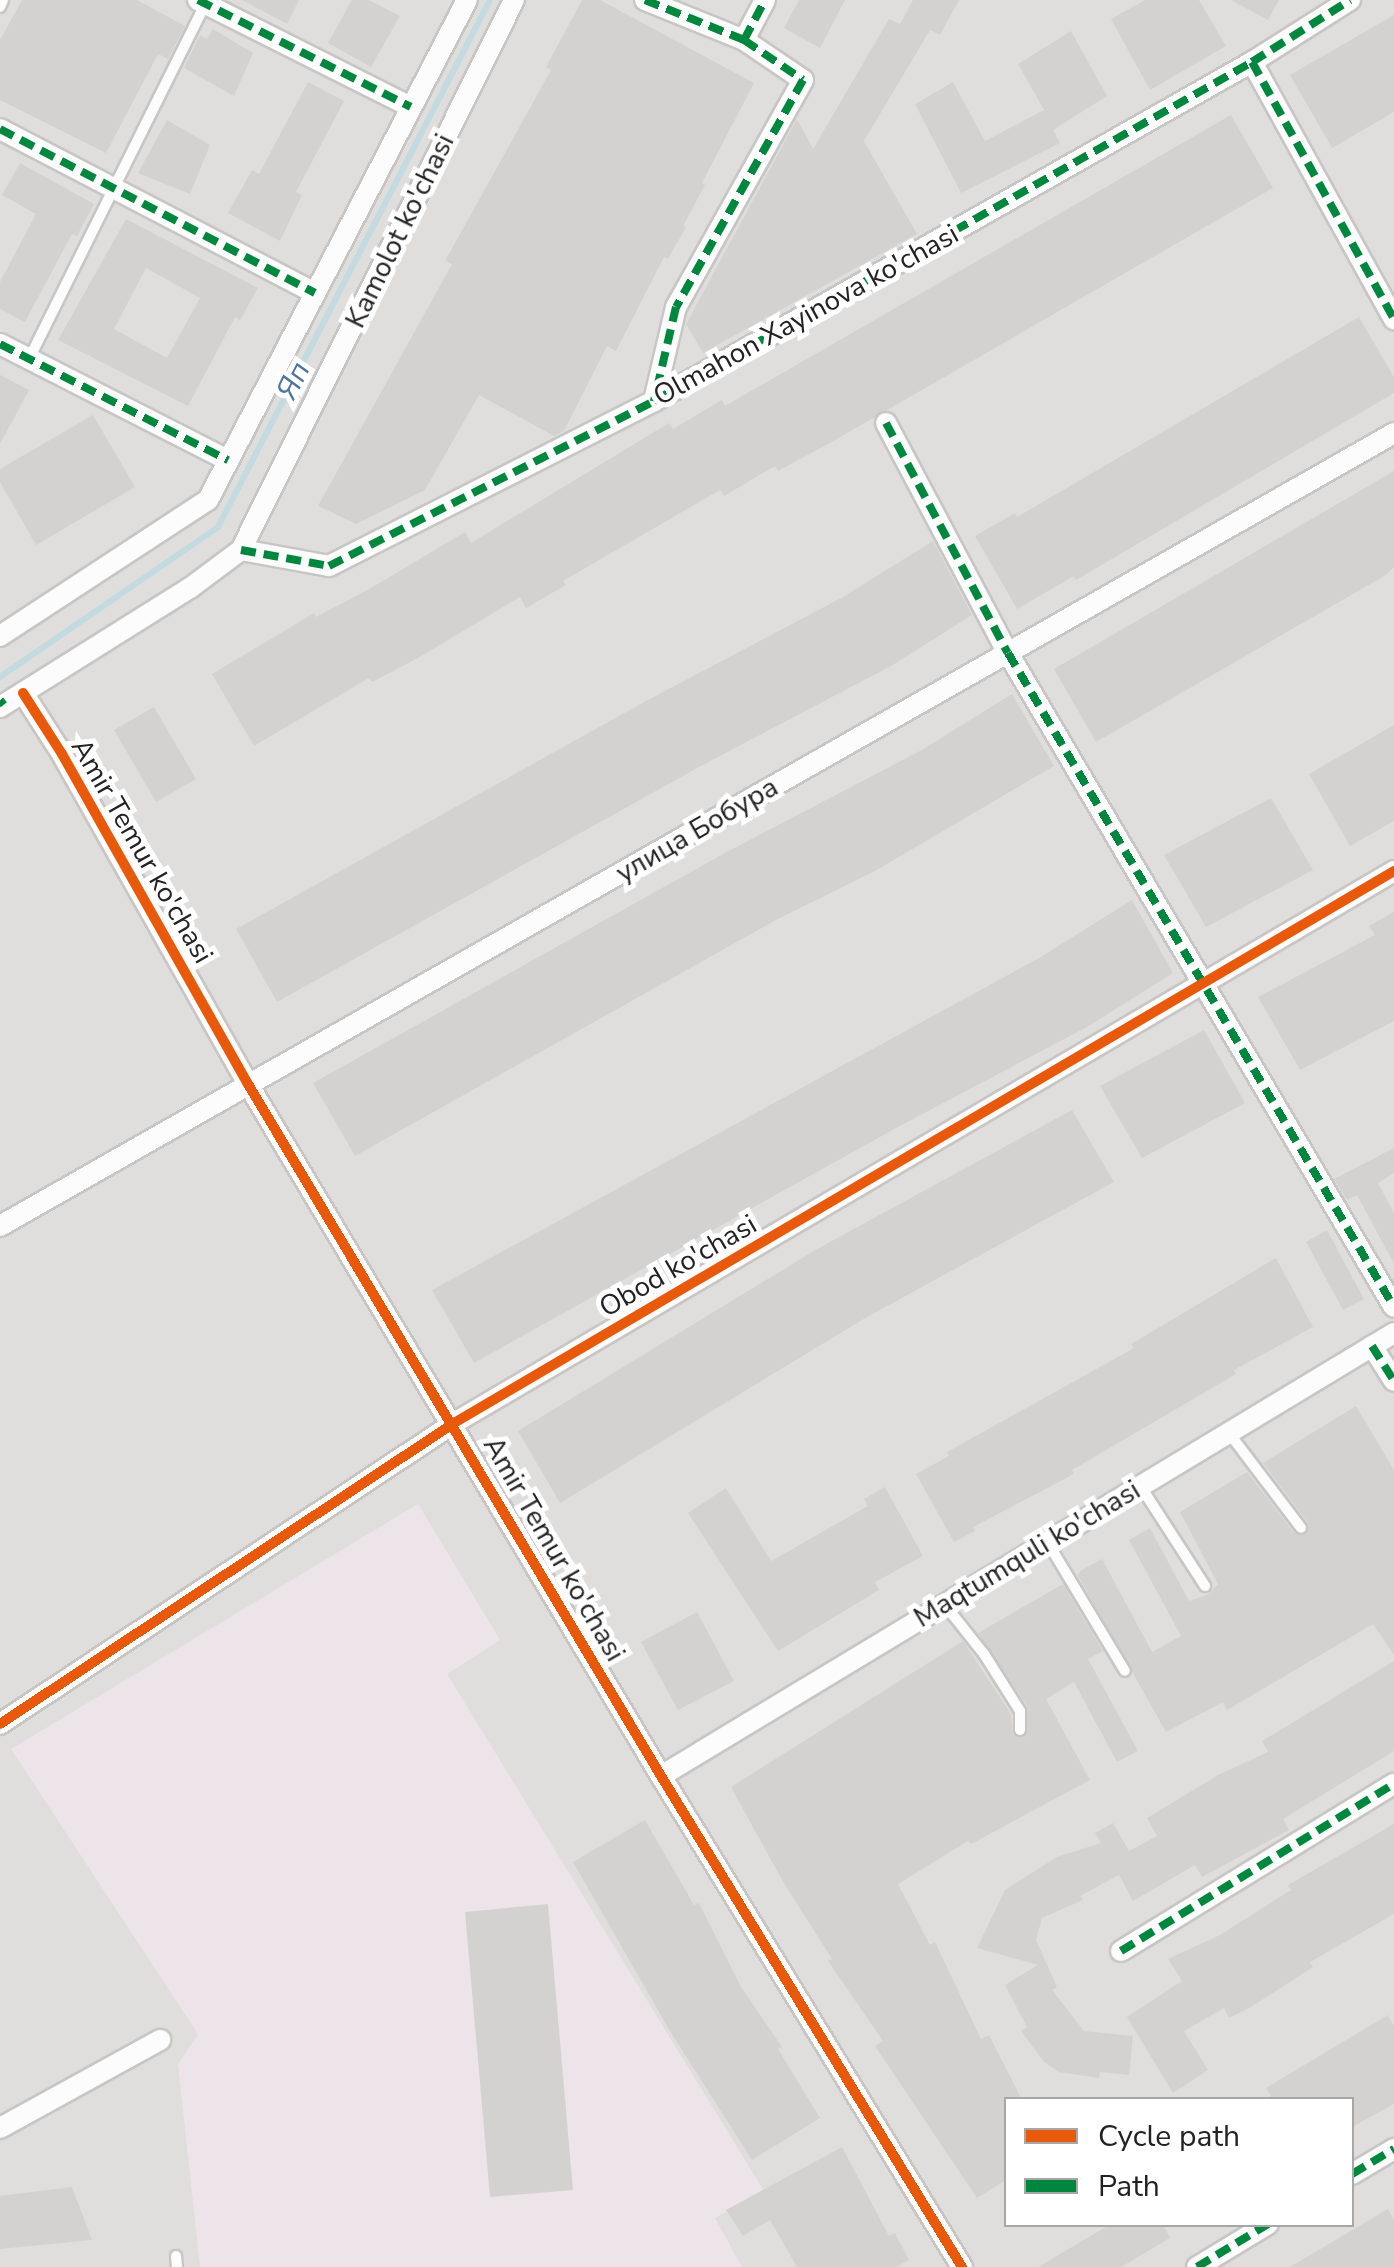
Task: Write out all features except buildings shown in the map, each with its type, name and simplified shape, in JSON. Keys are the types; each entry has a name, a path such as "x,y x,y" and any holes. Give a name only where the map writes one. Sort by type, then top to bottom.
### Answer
{"street":[{"name":"Kamolot ko'chasi","path":"0,636 208,500 467,0"},
{"name":"Kamolot ko'chasi","path":"1,704 190,588 241,550 514,0"},
{"path":"645,0 744,40 803,80 676,306 654,401"},
{"path":"744,40 765,0"},
{"name":"Olmahon Xayinova ko'chasi","path":"241,550 329,566 654,401 1252,62 1350,0"},
{"path":"204,1 411,107"},
{"path":"1252,62 1394,318"},
{"path":"0,129 315,292"},
{"path":"0,344 228,460"},
{"path":"886,423 1008,653 1394,1307"},
{"name":"улица Бобура","path":"0,1226 1394,433"},
{"name":"Amir Temur ko'chasi","path":"23,693 62,754 248,1084 454,1423 661,1776 962,2267"},
{"name":"Obod ko'chasi","path":"0,1724 454,1423 1394,871"},
{"name":"Maqtumquli ko'chasi","path":"661,1776 1394,1333"},
{"path":"1372,1346 1394,1381"},
{"path":"1120,1951 1394,1784"},
{"path":"0,2128 160,2040"},
{"path":"1354,2173 1394,2149"},
{"path":"1197,2267 1263,2227"}],"lane":[{"path":"29,358 204,1"},
{"path":"1228,1432 1301,1528"},
{"path":"1141,1486 1205,1586"},
{"path":"1047,1542 1125,1670"},
{"path":"945,1604 984,1654 1020,1711 1020,1730"}],"shaded area":[{"path":"0,0 1394,0 1394,2267 0,2267"},
{"path":"418,1504 500,1640 447,1674 764,2191 715,2218 742,2267 200,2267 178,2064 198,2034 11,1749"}],"waterway":[{"name":"Яп","path":"0,677 218,527 490,0"}],"marked path":[{"path":"198,0 411,107"},
{"path":"645,0 744,40 803,80 676,307 654,401"},
{"path":"744,40 765,0"},
{"path":"241,550 329,566 654,401 1252,62 1350,0"},
{"path":"1252,62 1394,319"},
{"path":"0,129 315,293"},
{"path":"0,344 228,460"},
{"path":"886,423 1008,653 1394,1307"},
{"path":"0,700 4,705"},
{"path":"1372,1346 1394,1381"},
{"path":"1121,1951 1394,1784"},
{"path":"1354,2173 1394,2149"},
{"path":"1197,2267 1263,2227"}],"cycle path":[{"path":"23,693 62,754 248,1084 661,1776 962,2267"},
{"path":"0,1724 454,1423 1394,871"}]}
